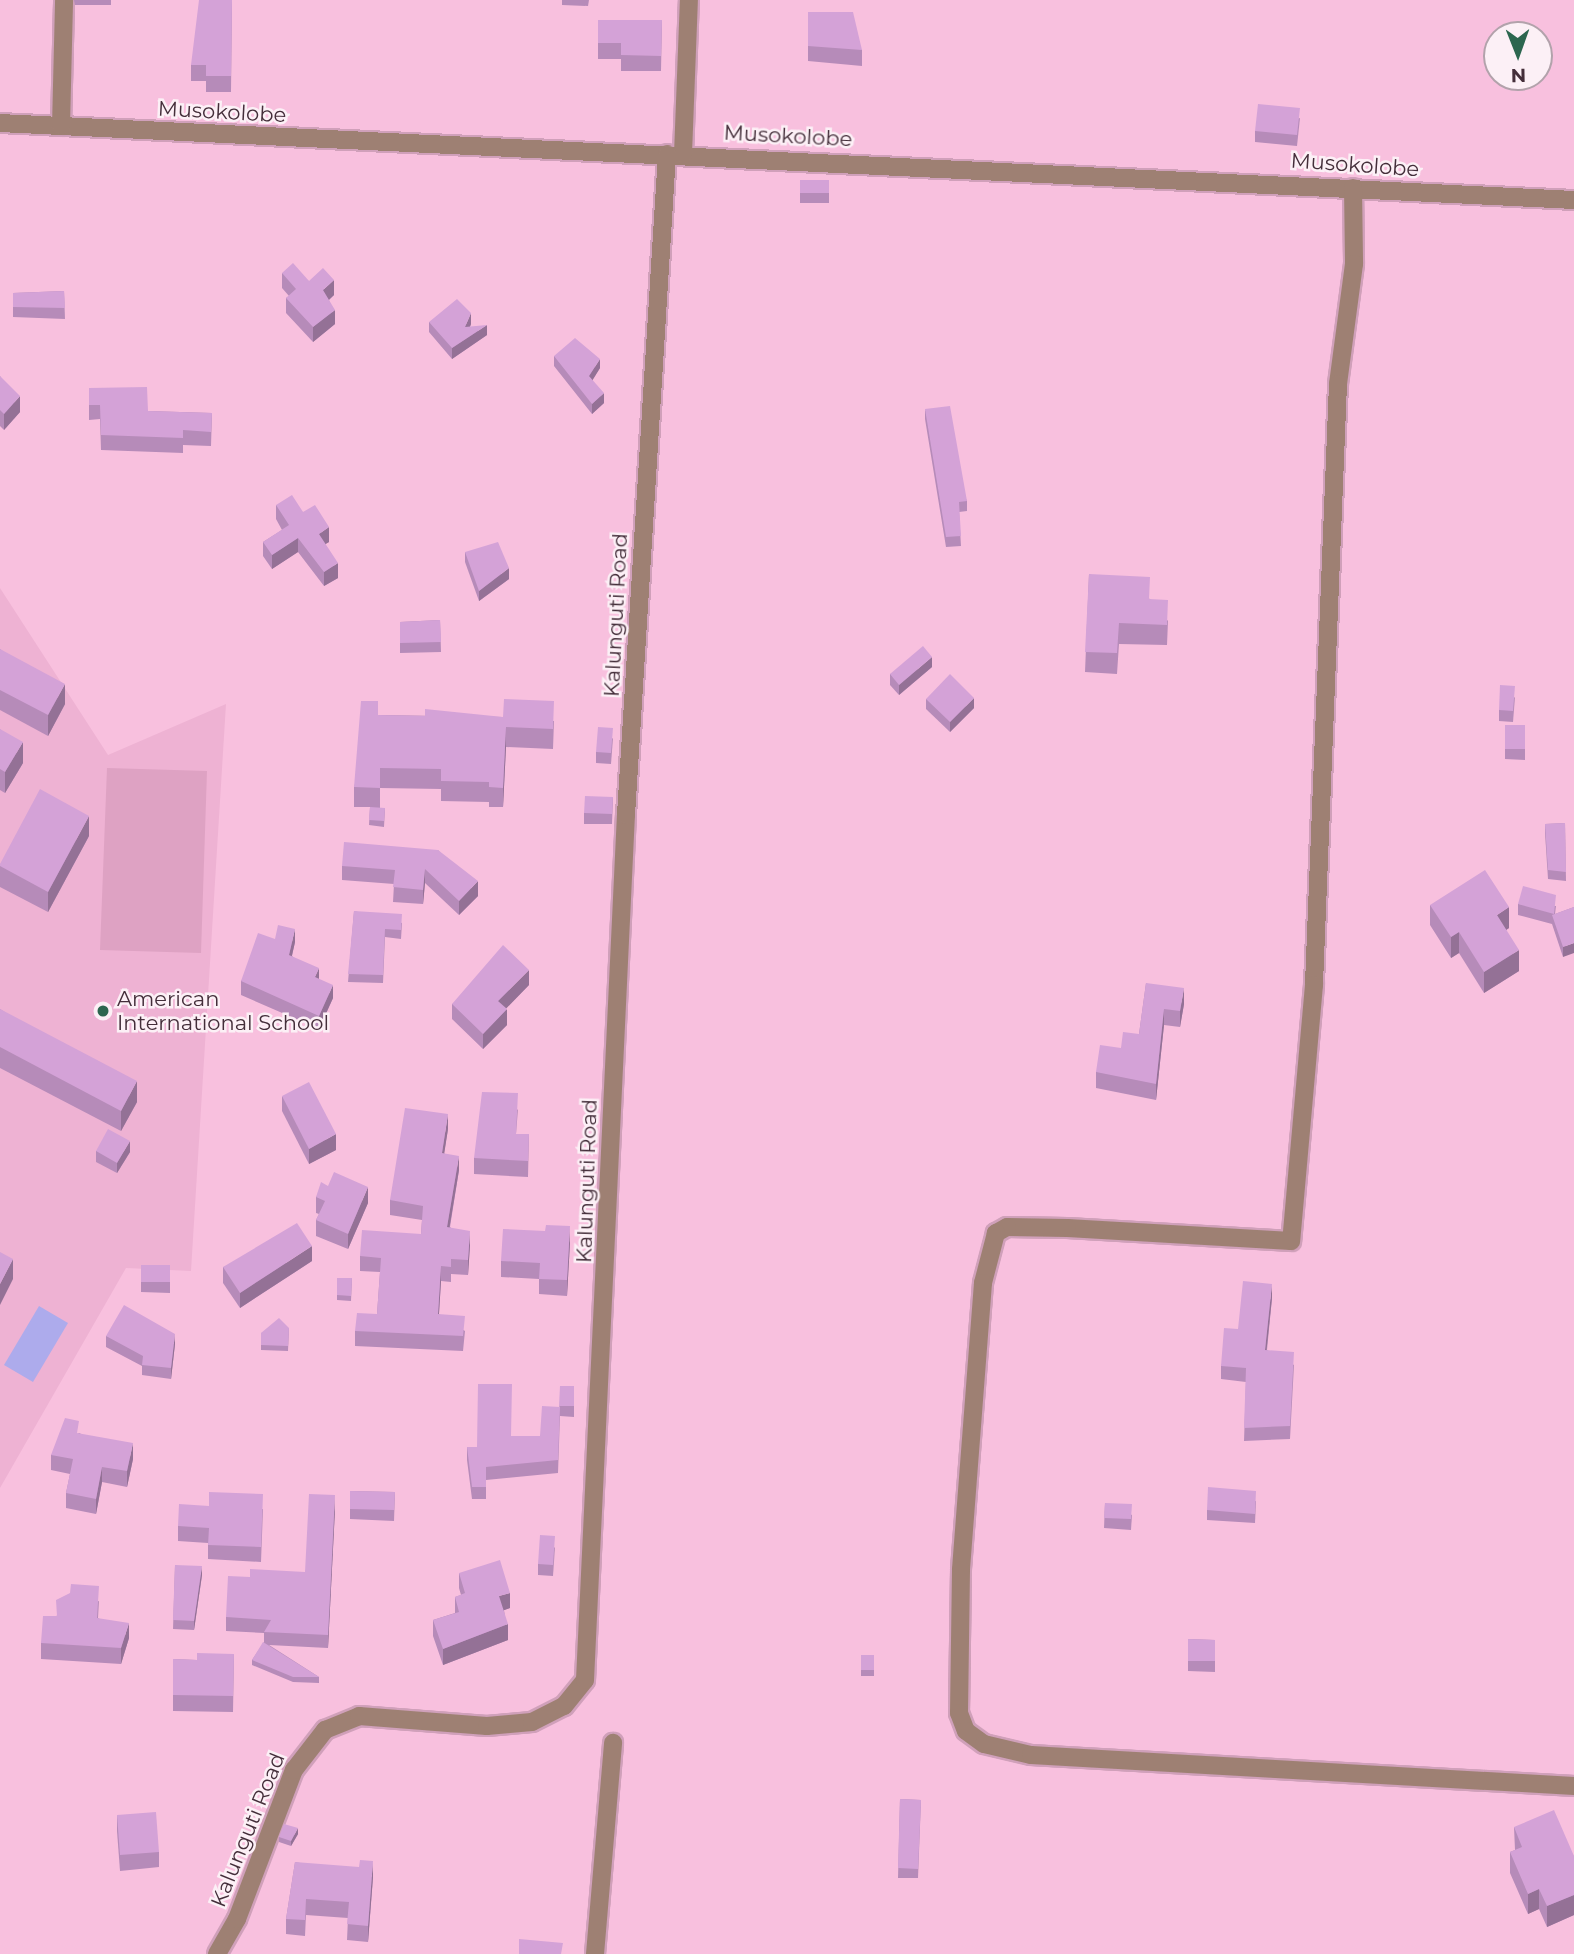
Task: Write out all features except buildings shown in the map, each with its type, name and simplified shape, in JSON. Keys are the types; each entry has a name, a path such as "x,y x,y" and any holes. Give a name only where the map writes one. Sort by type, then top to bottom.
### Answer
{"street":[{"path":"61,126 64,0"},
{"name":"Kalunguti Road","path":"217,1954 237,1919 294,1770 325,1730 359,1716 487,1726 532,1722 564,1706 585,1680 626,827 675,154 689,0"},
{"name":"Musokolobe","path":"0,123 1574,200"},
{"path":"1353,188 1354,264 1338,384 1314,985 1291,1241 1067,1228 1007,1227 996,1233 983,1283 961,1570 959,1713 967,1731 984,1744 1031,1755 1574,1786"},
{"path":"595,1954 613,1743"}],"shaded area":[{"name":"American International School","path":"0,588 108,755 226,704 191,1271 126,1268 0,1488"},
{"path":"107,768 207,771 201,953 100,950"}],"water":[{"path":"39,1306 68,1323 33,1382 4,1365"}],"place":[{"name":"American International School","path":"103,1011"}]}
